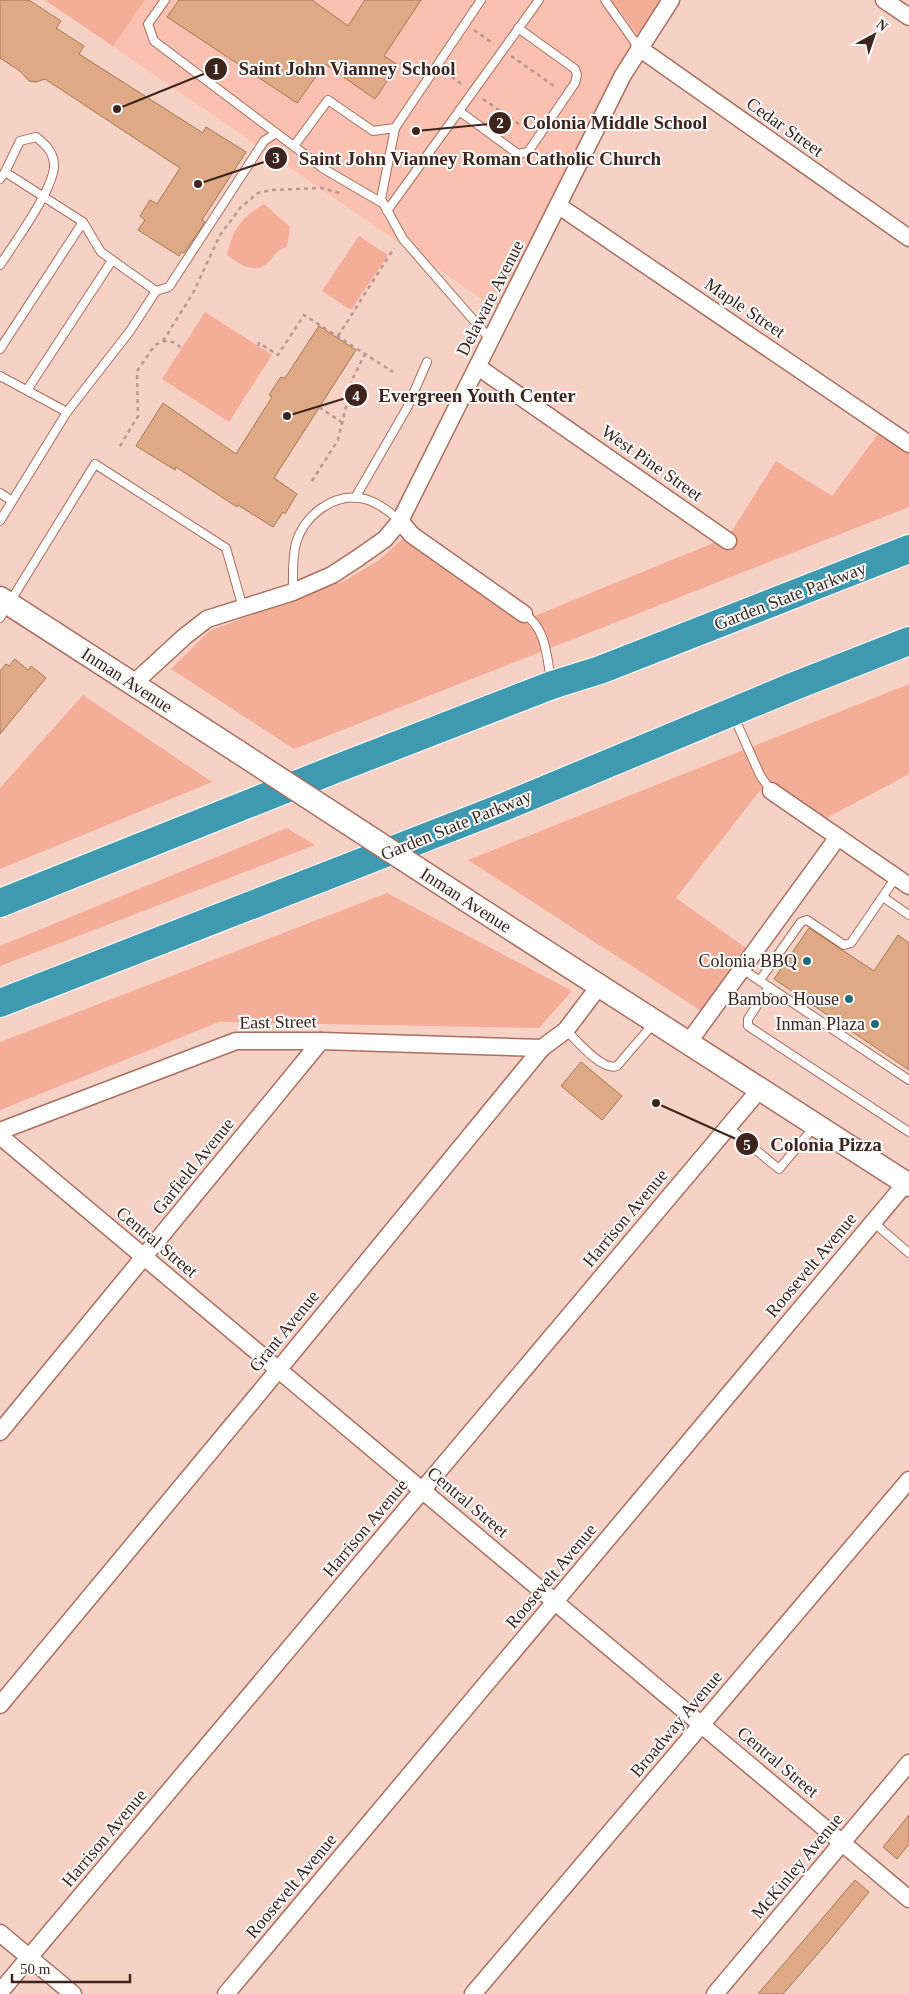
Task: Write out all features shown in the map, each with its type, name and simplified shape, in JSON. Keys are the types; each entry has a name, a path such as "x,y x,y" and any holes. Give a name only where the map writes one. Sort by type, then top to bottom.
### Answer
{"highway":[{"name":"Garden State Parkway","path":"0,903 333,770 552,685 600,670 909,549"},
{"name":"Garden State Parkway","path":"0,1003 506,806 909,641"}],"main road":[{"name":"Inman Avenue","path":"3,606 133,684 908,1184"}],"street":[{"name":"Delaware Avenue","path":"133,684 207,619 293,592 332,575 385,539 400,521 492,341 623,75 671,0"},
{"path":"884,0 909,17"},
{"name":"Cedar Street","path":"639,48 909,238"},
{"name":"Maple Street","path":"559,206 909,444"},
{"name":"West Pine Street","path":"478,367 728,541"},
{"path":"400,521 412,535 524,614"},
{"path":"771,791 902,882"},
{"path":"688,1043 838,837"},
{"name":"Grant Avenue","path":"0,1704 279,1369 542,1048 566,1030 600,985"},
{"name":"East Street","path":"0,1131 236,1041 321,1041 542,1048"},
{"name":"Garfield Avenue","path":"0,1432 321,1041"},
{"name":"Harrison Avenue","path":"0,1992 760,1089"},
{"name":"Central Street","path":"0,1136 909,1899"},
{"name":"Roosevelt Avenue","path":"226,1994 874,1222 908,1184"},
{"name":"Broadway Avenue","path":"473,1994 909,1480"},
{"name":"McKinley Avenue","path":"715,1994 843,1844 909,1763"},
{"path":"0,1933 73,1994"}],"lane":[{"path":"165,0 148,24 154,41 324,169 386,208"},
{"path":"481,0 395,128 381,199 403,239 492,341"},
{"path":"386,208 539,0"},
{"path":"605,0 639,48"},
{"path":"459,110 518,154 528,152 575,84 577,74 575,68 518,28"},
{"path":"294,146 328,100 373,131 395,128"},
{"path":"0,521 67,412 130,331 156,291 169,287 264,141 276,133"},
{"path":"0,179 20,141 36,137 50,148 55,165 44,197 0,265"},
{"path":"5,172 83,222 101,252 111,262 156,291"},
{"path":"0,349 83,222"},
{"path":"27,390 111,262"},
{"path":"355,498 407,408 427,362"},
{"path":"0,376 67,412"},
{"path":"3,606 95,464 226,548 242,608"},
{"path":"0,493 12,501"},
{"path":"293,592 296,544 304,526 320,509 338,501 362,498 387,510 400,521"},
{"path":"524,614 533,620 542,637 552,685"},
{"path":"732,712 760,775 771,791"},
{"path":"760,980 801,922 807,920 844,945 851,943 883,897 902,882"},
{"path":"883,897 909,915"},
{"path":"742,969 909,1080"},
{"path":"769,986 748,1019 748,1026 909,1132"},
{"path":"566,1030 595,1058 608,1067 613,1068 617,1066 655,1022"},
{"path":"728,1127 779,1169 816,1124"},
{"path":"874,1222 909,1252"}],"path":[{"path":"473,29 494,44"},
{"path":"508,53 557,88"},
{"path":"444,72 465,86"},
{"path":"479,96 533,134"},
{"path":"120,446 138,416 137,371 151,350 164,341 193,293 220,235 240,207 258,193 271,190 321,188 341,193"},
{"path":"338,336 394,248"},
{"path":"258,346 259,343 278,355 304,315 392,372"},
{"path":"164,341 173,342 182,348"},
{"path":"312,481 338,440 354,378 365,354"},
{"path":"319,407 342,423"}],"shaded area":[{"path":"45,0 671,0 505,315"},
{"path":"45,0 145,0 113,46"},
{"path":"611,0 671,0 643,41"},
{"path":"264,204 290,227 287,247 276,253 265,265 249,268 227,255 232,238 239,225 249,214"},
{"path":"359,236 388,255 351,310 322,291"},
{"path":"205,312 272,355 229,422 162,379"},
{"path":"881,430 909,450 909,507 294,749 171,669 209,631 344,581 378,561 408,534 527,619 728,537 776,461 832,496"},
{"path":"909,684 909,774 819,822 765,784 676,898 753,953 709,1016 468,860"},
{"path":"83,695 212,782 0,869 0,788"},
{"path":"287,828 315,845 0,966 0,946"},
{"path":"387,893 572,991 539,1028 219,1022 0,1110 0,1042"}],"building":[{"path":"0,0 29,0 61,21 56,28 84,46 79,54 203,133 206,127 246,152 202,220 205,222 184,253 181,252 179,256 138,230 145,220 140,216 150,200 157,204 180,168 45,79 36,82 29,81 20,71 0,58"},
{"path":"179,0 312,0 348,26 365,0 421,0 384,56 398,65 375,99 325,64 297,103 167,17"},
{"path":"319,326 356,350 274,478 297,494 285,514 283,512 273,527 238,505 237,507 176,467 175,470 136,446 163,403 236,454 272,397 269,395 281,377 285,378"},
{"path":"15,659 28,670 31,666 46,678 0,734 0,671 6,664 9,666"},
{"name":"Inman Plaza","path":"809,928 874,971 898,935 909,943 909,1070 774,979"},
{"path":"581,1062 622,1096 602,1120 561,1086"},
{"path":"909,1815 909,1844 897,1859 883,1847"},
{"path":"855,1880 869,1892 828,1942 783,1994 758,1994"}],"place":[{"name":"Saint John Vianney School","path":"117,109"},
{"name":"Colonia Middle School","path":"416,131"},
{"name":"Saint John Vianney Roman Catholic Church","path":"198,184"},
{"name":"Evergreen Youth Center","path":"287,416"},
{"name":"Colonia BBQ","path":"807,961"},
{"name":"Bamboo House","path":"849,999"},
{"name":"Inman Plaza","path":"875,1024"},
{"name":"Colonia Pizza","path":"656,1103"}]}
